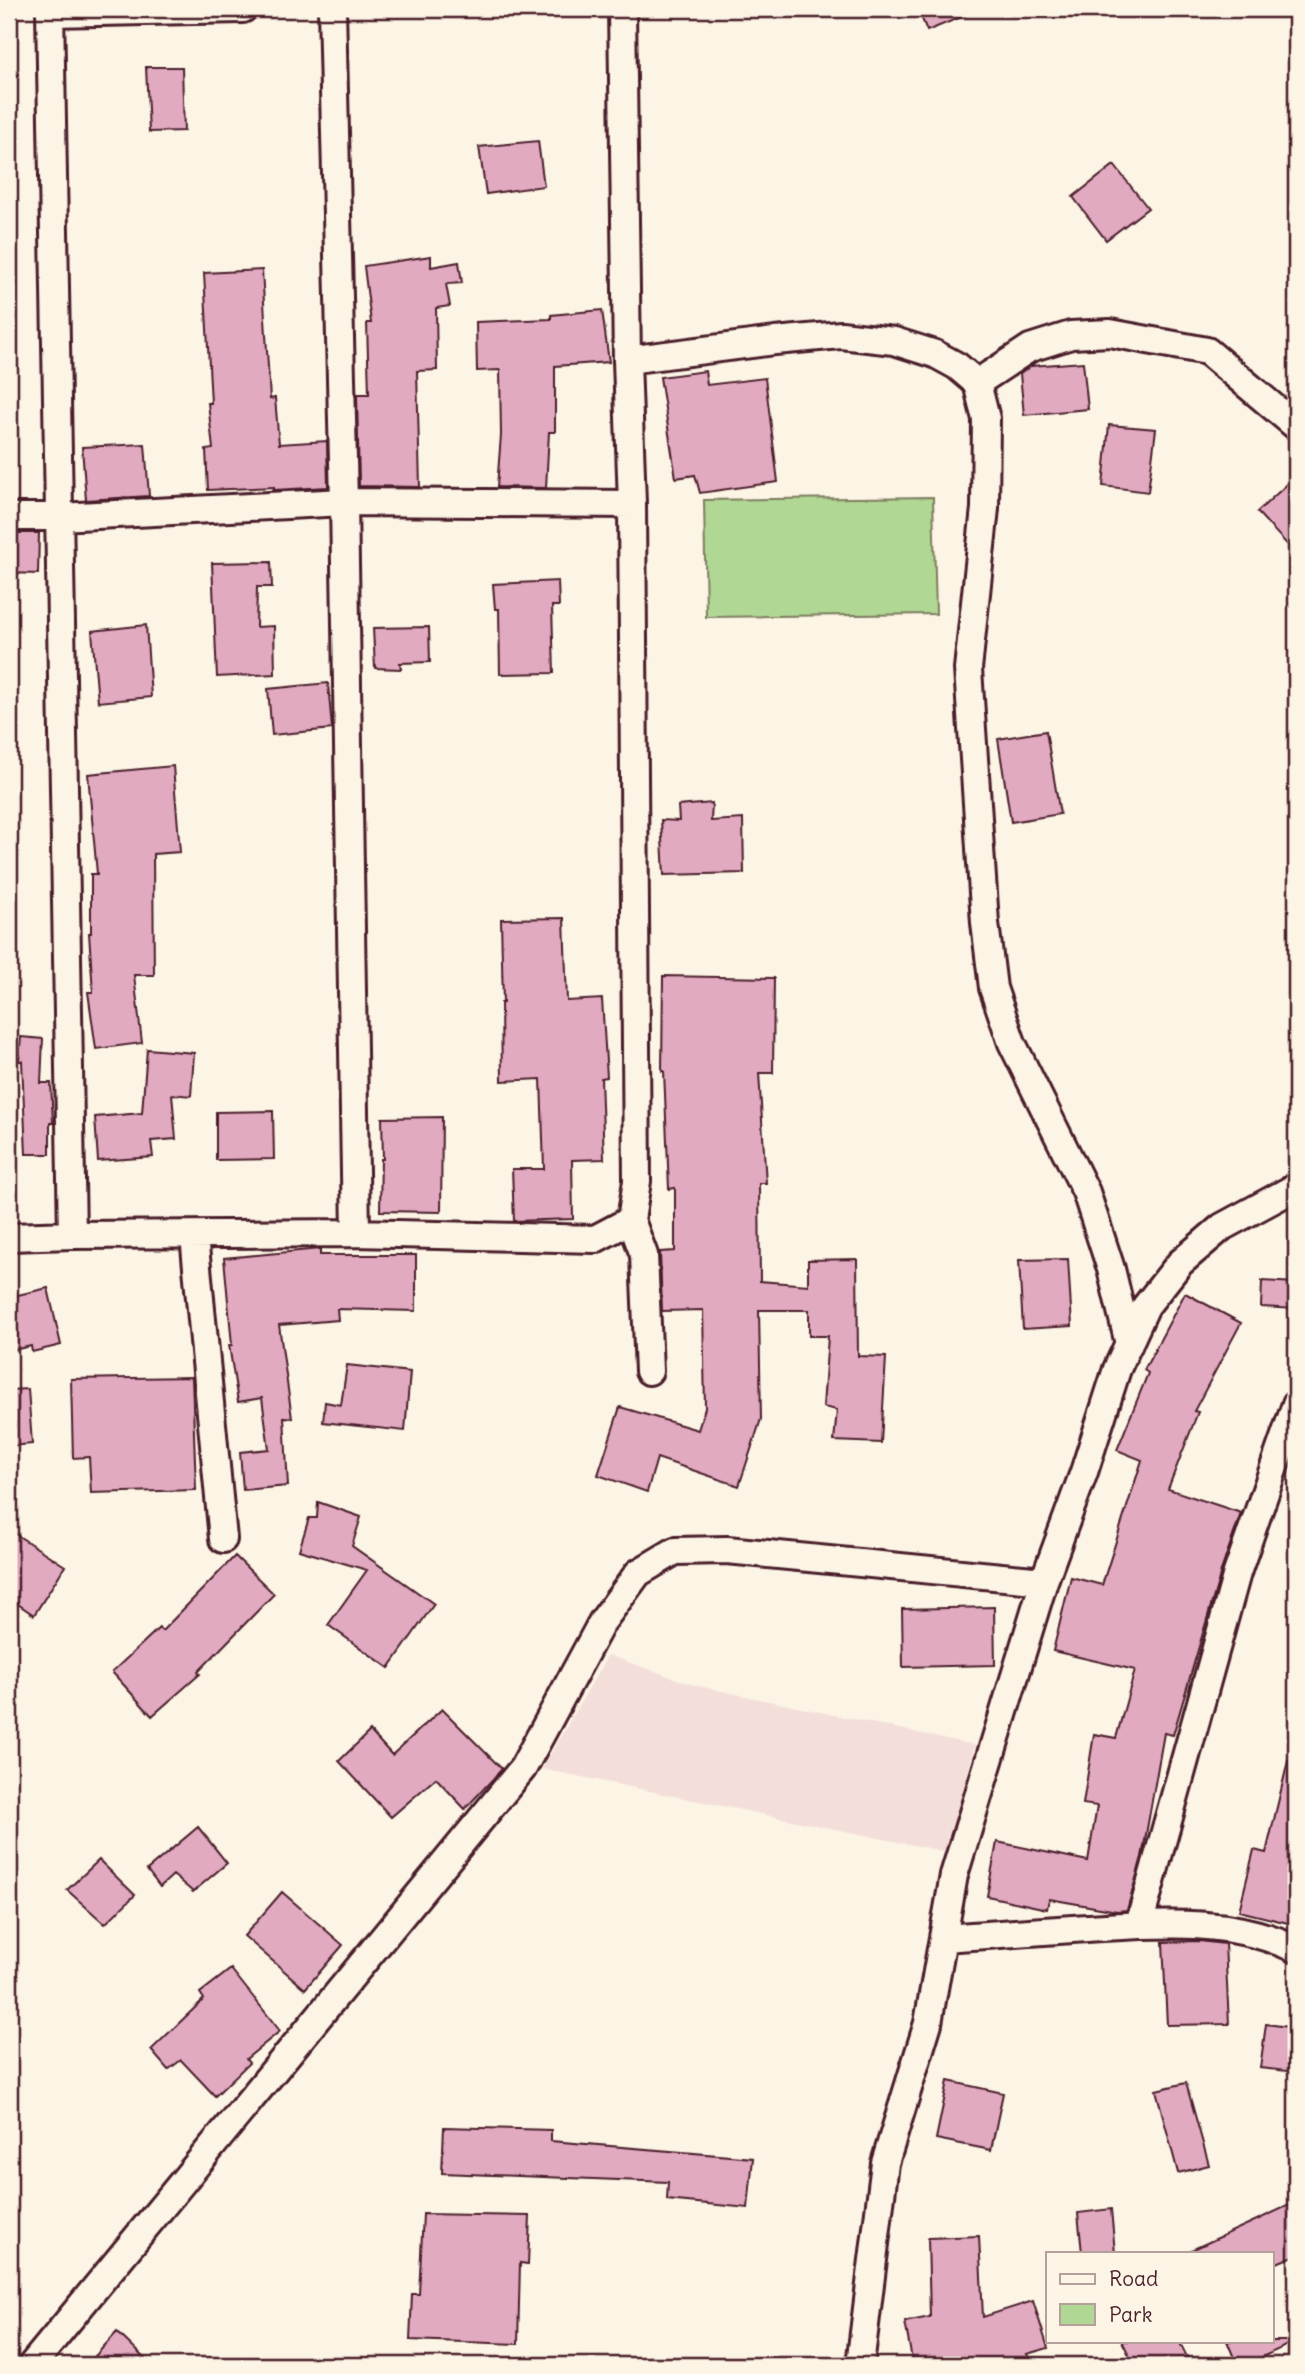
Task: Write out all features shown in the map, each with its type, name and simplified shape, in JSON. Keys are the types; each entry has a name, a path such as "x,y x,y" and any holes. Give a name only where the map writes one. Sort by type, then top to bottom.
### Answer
{"street":[{"path":"72,1235 50,11 243,9"},
{"path":"332,9 344,502 356,1233"},
{"path":"622,9 626,360 632,504 638,1181 631,1220 644,1255 649,1371"},
{"path":"977,383 1030,348 1071,335 1110,332 1207,351 1296,426"},
{"path":"626,360 841,335 894,341 935,354 957,366 977,383 986,419 985,508 968,669 985,923 993,988 1012,1043 1086,1192 1111,1269 1129,1344"},
{"path":"9,517 60,517 344,502 632,504"},
{"path":"860,2365 885,2163 928,2023 954,1875 1044,1581 1084,1472 1117,1369 1146,1306 1180,1263 1222,1227 1296,1187"},
{"path":"9,1237 356,1233 595,1239 631,1220"},
{"path":"194,1236 223,1539"},
{"path":"1139,1925 1237,1573 1296,1404"},
{"path":"32,2365 523,1768 602,1622 638,1573 675,1551 727,1550 1044,1581"},
{"path":"943,1938 1177,1923 1223,1927 1270,1936 1296,1949"}],"shaded area":[{"path":"608,1655 694,1685 975,1745 947,1852 542,1769"}],"green space":[{"path":"933,497 936,614 706,617 704,500"}],"building":[{"path":"918,9 981,9 927,31"},
{"path":"146,67 182,67 184,131 149,132"},
{"path":"538,141 544,186 486,194 479,147"},
{"path":"1114,165 1148,208 1106,240 1073,197"},
{"path":"431,256 431,267 459,262 462,283 446,284 450,306 436,308 437,370 417,371 420,487 359,486 357,394 369,394 367,323 371,323 364,266"},
{"path":"262,270 270,399 275,398 279,444 327,441 328,487 208,490 206,450 213,449 208,403 211,403 204,273"},
{"path":"602,310 609,362 555,366 555,432 549,432 546,488 497,487 501,435 500,370 477,371 476,322 551,319 551,315"},
{"path":"1083,362 1088,409 1024,415 1020,374 1031,366"},
{"path":"705,371 707,385 765,378 778,482 700,493 695,475 676,478 660,377"},
{"path":"1109,425 1156,429 1148,492 1103,486"},
{"path":"145,444 149,496 86,500 82,447"},
{"path":"1296,476 1296,554 1257,512"},
{"path":"9,533 39,533 38,574 9,573"},
{"path":"271,562 272,587 257,587 256,627 274,626 275,674 217,677 212,563"},
{"path":"558,581 559,606 552,606 554,673 500,674 499,609 495,609 493,584"},
{"path":"146,625 151,697 98,702 92,631"},
{"path":"429,627 430,662 400,663 401,669 375,668 373,628"},
{"path":"328,683 332,729 272,735 268,689"},
{"path":"1046,731 1060,814 1011,822 998,739"},
{"path":"173,766 180,852 153,854 154,975 134,975 142,1043 96,1049 88,992 93,992 89,933 91,874 97,874 88,774"},
{"path":"712,803 711,821 743,819 744,873 664,875 661,820 679,821 678,806"},
{"path":"564,918 567,1001 602,999 607,1077 601,1078 604,1159 572,1160 573,1219 514,1221 512,1169 544,1169 541,1079 502,1081 501,919"},
{"path":"663,976 774,978 773,1073 759,1073 766,1183 759,1183 760,1281 808,1285 808,1260 857,1259 858,1356 886,1357 881,1443 834,1441 837,1410 823,1407 828,1336 809,1336 809,1310 759,1310 761,1419 739,1486 657,1458 647,1492 598,1475 620,1407 698,1430 705,1408 703,1310 662,1311 660,1252 675,1251 675,1188 669,1189 662,1071"},
{"path":"21,1037 43,1039 41,1083 51,1083 53,1123 50,1123 50,1154 26,1154 22,1061 19,1061"},
{"path":"147,1049 194,1053 191,1096 172,1094 176,1139 151,1141 153,1157 98,1161 95,1117 142,1113"},
{"path":"273,1111 274,1159 216,1160 216,1112"},
{"path":"442,1117 441,1212 380,1211 382,1118"},
{"path":"320,1249 320,1255 416,1255 416,1311 337,1309 338,1320 279,1325 292,1418 284,1417 288,1486 243,1490 240,1452 269,1449 262,1398 238,1402 229,1345 232,1345 224,1258"},
{"path":"1068,1259 1072,1326 1023,1329 1019,1260"},
{"path":"1262,1281 1296,1283 1296,1309 1261,1307"},
{"path":"48,1288 61,1345 32,1352 31,1346 9,1351 9,1297"},
{"path":"1185,1293 1241,1323 1194,1411 1198,1412 1168,1489 1241,1513 1173,1735 1164,1733 1142,1857 1127,1910 1117,1911 1049,1899 1047,1909 987,1896 997,1842 1088,1861 1097,1806 1083,1804 1094,1734 1116,1738 1135,1670 1053,1651 1071,1577 1102,1585 1142,1460 1117,1450 1148,1373 1144,1370"},
{"path":"347,1365 410,1372 405,1431 323,1422 325,1402 341,1405"},
{"path":"192,1377 196,1490 91,1493 89,1457 73,1458 71,1379"},
{"path":"28,1389 32,1444 9,1446 9,1390"},
{"path":"318,1502 361,1517 352,1546 434,1604 389,1668 328,1625 367,1570 299,1550 309,1518 317,1518"},
{"path":"9,1530 65,1566 34,1615 9,1598"},
{"path":"235,1556 274,1594 198,1672 200,1674 152,1716 112,1672 159,1628 162,1631"},
{"path":"994,1607 995,1665 903,1667 902,1609"},
{"path":"442,1709 502,1769 465,1809 436,1778 391,1817 339,1761 370,1731 392,1755"},
{"path":"1288,1761 1296,1762 1296,1925 1239,1911 1254,1850 1266,1853"},
{"path":"198,1827 227,1863 193,1892 173,1875 160,1887 147,1870"},
{"path":"99,1860 135,1895 105,1924 67,1890"},
{"path":"282,1892 343,1945 305,1989 244,1936"},
{"path":"1199,1941 1225,1944 1229,2024 1167,2025 1163,1942"},
{"path":"231,1969 280,2031 246,2059 249,2063 215,2096 181,2060 168,2070 151,2050 204,1999 200,1993"},
{"path":"1266,2024 1296,2028 1296,2072 1260,2068"},
{"path":"948,2081 1003,2093 991,2150 936,2139"},
{"path":"1186,2083 1209,2165 1178,2173 1156,2090"},
{"path":"444,2127 551,2130 551,2141 753,2158 748,2208 667,2200 668,2182 442,2173"},
{"path":"1296,2202 1296,2255 1274,2264 1274,2252 1187,2252"},
{"path":"1111,2209 1115,2252 1082,2252 1078,2213"},
{"path":"423,2214 530,2216 528,2264 520,2263 518,2344 410,2340 412,2294 419,2294"},
{"path":"979,2236 983,2317 1033,2301 1048,2348 1027,2354 1032,2365 913,2365 905,2322 930,2317 928,2238"},
{"path":"117,2332 151,2365 87,2365"},
{"path":"1296,2341 1245,2365 1237,2365 1227,2342"},
{"path":"1122,2342 1180,2342 1191,2365 1134,2365"}]}
